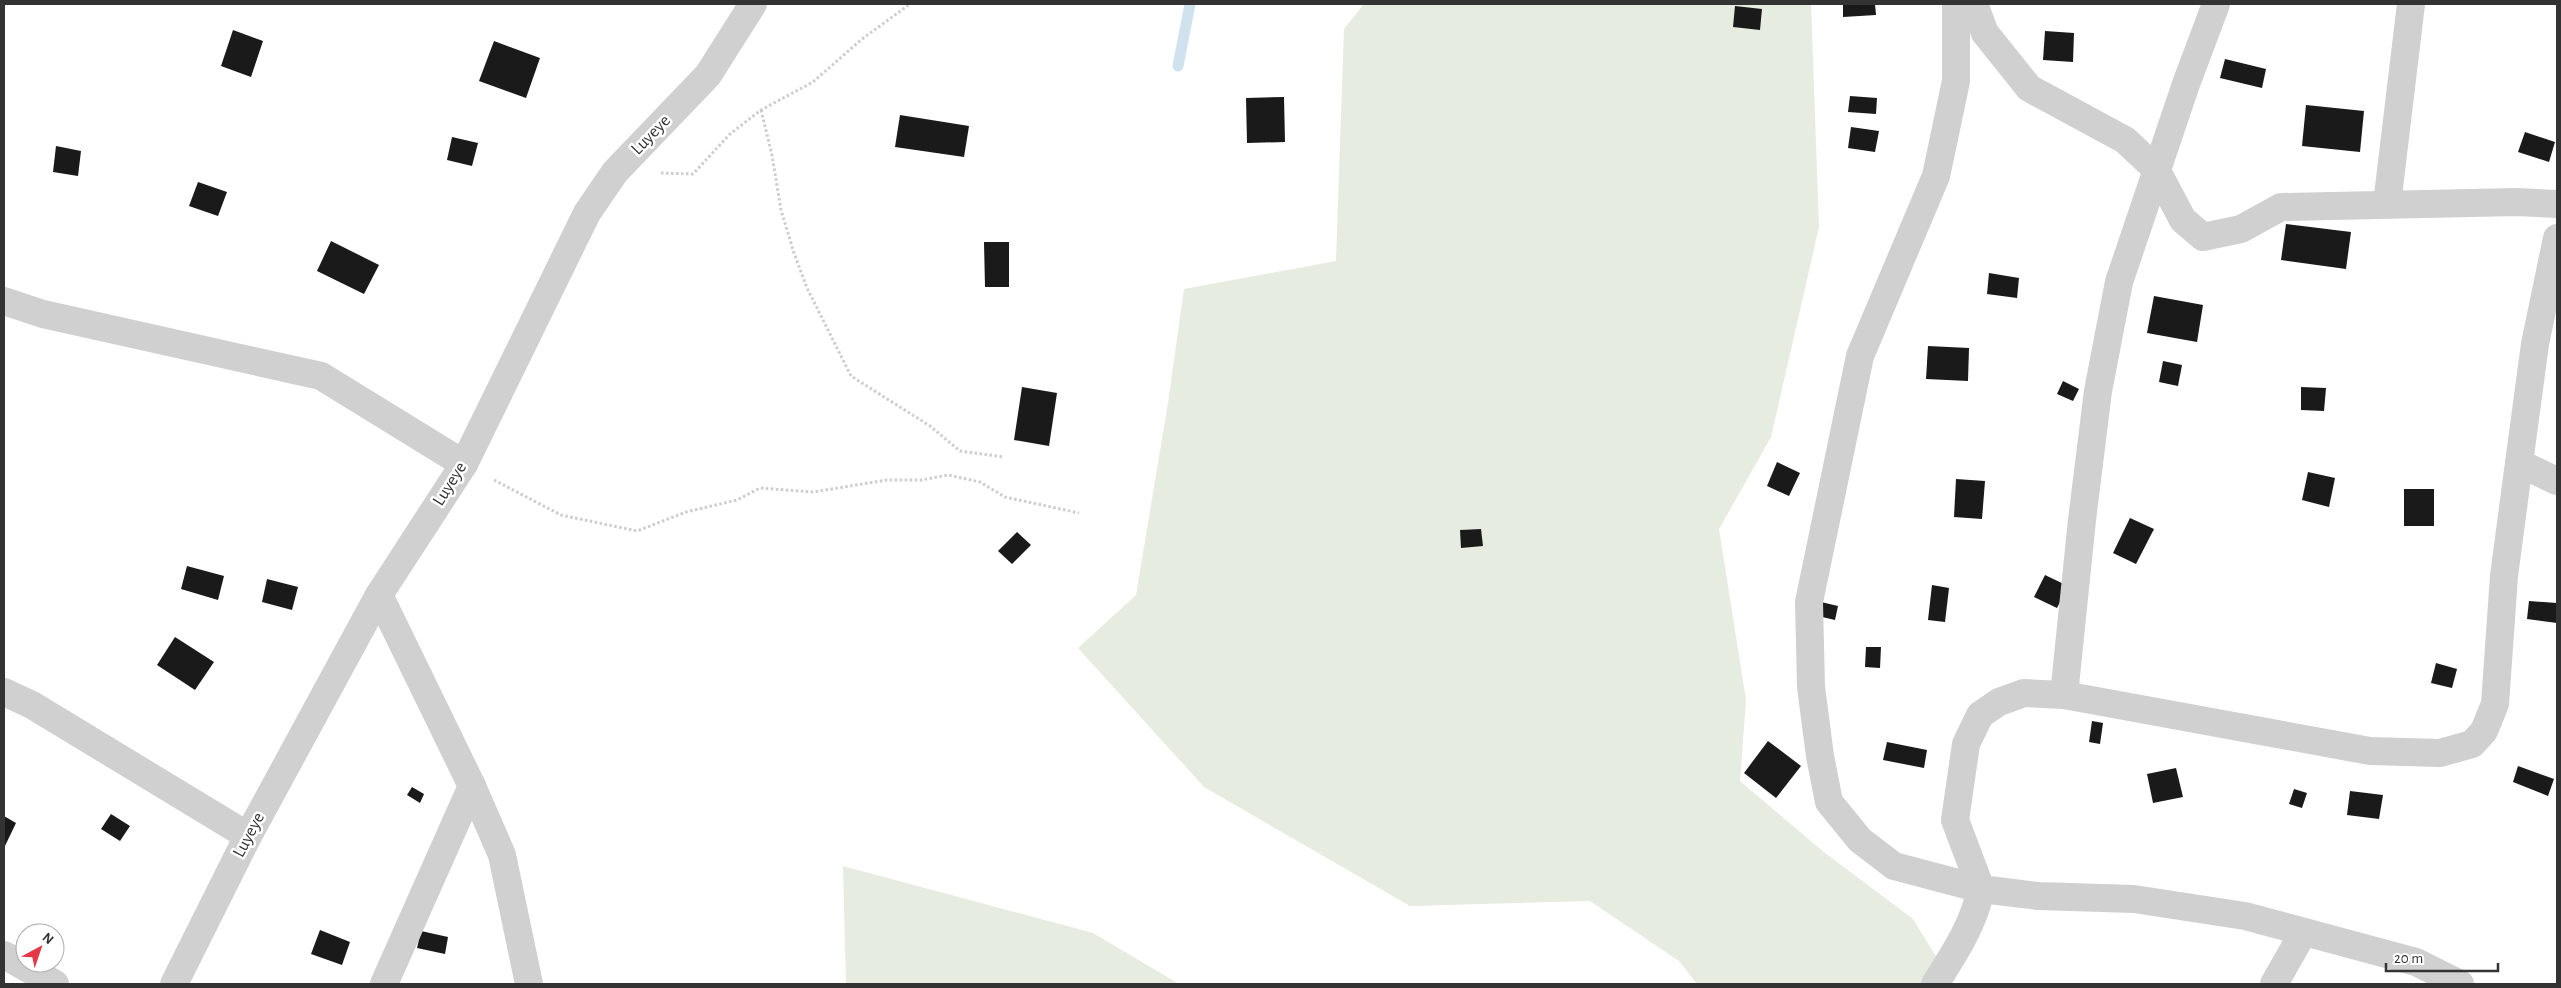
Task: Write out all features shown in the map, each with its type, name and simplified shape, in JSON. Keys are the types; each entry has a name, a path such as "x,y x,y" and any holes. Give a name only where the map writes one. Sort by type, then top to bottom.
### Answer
{"street":[{"name":"Luyeye","path":"174,984 248,836 379,596 464,464 587,213 615,172 708,75 752,4"},
{"path":"1956,4 1956,81 1936,176 1860,356 1809,602 1811,687 1829,802 1860,840 1894,866 1981,889 2038,896 2134,899 2245,916 2416,962 2460,984"},
{"path":"1974,4 1985,33 2029,88 2125,140 2156,169 2183,220 2203,237 2241,229 2281,207 2387,204 2557,204"},
{"path":"2064,695 2082,520 2098,391 2120,282 2156,169 2216,4"},
{"path":"2387,204 2411,4"},
{"path":"1935,984 1957,950 1977,909 1981,889 1955,820 1966,744 1980,715 1999,702 2024,693 2064,695 2370,751 2440,753 2472,744 2484,731 2495,704 2504,576 2518,463 2535,344 2557,238"},
{"path":"4,301 43,314 321,376 464,464"},
{"path":"2518,463 2557,481"},
{"path":"379,596 472,786 502,855 529,984"},
{"path":"4,692 32,705 248,836"},
{"path":"384,984 472,786"},
{"path":"2274,984 2303,933"},
{"path":"4,955 55,984"}],"path":[{"path":"615,172 693,174 730,134 761,110 813,82 862,39 910,4"},
{"path":"761,110 772,155 781,210 794,253 807,288 851,376 930,426 960,451 1004,457"},
{"path":"464,464 561,515 637,531 686,512 737,500 760,488 813,492 887,480 921,480 948,474 980,482 1005,496 1079,513"}],"shaded area":[{"path":"1364,4 1811,4 1819,227 1771,437 1719,529 1746,700 1740,781 1825,853 1913,919 1953,984 1697,984 1679,961 1590,901 1410,906 1204,787 1078,648 1136,595 1168,403 1184,289 1336,261 1344,29"},
{"path":"843,866 1093,933 1179,984 846,984"}],"building":[{"path":"1843,4 1875,4 1876,15 1843,17"},
{"path":"1735,6 1762,9 1760,30 1733,27"},
{"path":"233,30 263,41 251,77 221,66"},
{"path":"2045,31 2074,33 2073,62 2043,60"},
{"path":"494,41 540,58 526,98 479,81"},
{"path":"2225,59 2266,69 2262,88 2220,78"},
{"path":"1850,96 1877,98 1876,114 1848,112"},
{"path":"1284,97 1285,142 1247,143 1246,98"},
{"path":"2306,105 2364,111 2360,152 2302,146"},
{"path":"900,115 969,126 964,157 895,147"},
{"path":"1851,127 1879,131 1875,152 1848,148"},
{"path":"2525,132 2555,142 2549,162 2518,152"},
{"path":"452,137 478,143 472,166 447,160"},
{"path":"56,146 81,151 78,176 53,172"},
{"path":"198,182 227,192 218,216 189,206"},
{"path":"2286,224 2351,232 2346,269 2281,260"},
{"path":"331,241 379,265 364,294 317,271"},
{"path":"984,242 1009,242 1009,287 985,287"},
{"path":"1989,273 2019,278 2017,298 1987,294"},
{"path":"2154,296 2203,305 2197,342 2147,333"},
{"path":"1928,346 1969,348 1968,381 1926,379"},
{"path":"2163,361 2182,365 2178,386 2159,382"},
{"path":"2063,381 2079,389 2073,401 2057,394"},
{"path":"1022,387 1057,393 1049,446 1014,440"},
{"path":"2301,387 2326,388 2324,411 2301,410"},
{"path":"1777,462 1800,473 1789,496 1767,486"},
{"path":"2308,472 2335,478 2329,507 2302,500"},
{"path":"1956,479 1985,481 1982,519 1954,517"},
{"path":"2404,489 2434,489 2434,526 2404,526"},
{"path":"2130,518 2154,529 2136,564 2113,553"},
{"path":"1481,529 1483,546 1461,548 1460,530"},
{"path":"1017,532 1031,545 1012,564 998,551"},
{"path":"187,566 224,576 218,600 181,589"},
{"path":"2045,575 2068,586 2057,608 2034,597"},
{"path":"267,579 298,587 292,610 262,602"},
{"path":"1932,585 1949,588 1945,622 1928,620"},
{"path":"2529,601 2557,603 2557,623 2527,619"},
{"path":"1821,602 1838,606 1835,620 1818,616"},
{"path":"175,637 214,662 195,690 157,665"},
{"path":"1866,647 1881,647 1880,668 1865,667"},
{"path":"2436,663 2457,669 2452,688 2431,683"},
{"path":"2092,721 2103,723 2100,744 2089,742"},
{"path":"1768,741 1801,766 1776,798 1744,773"},
{"path":"1887,742 1927,750 1924,768 1883,760"},
{"path":"2518,766 2554,779 2548,796 2513,782"},
{"path":"2176,768 2183,797 2153,803 2147,774"},
{"path":"412,787 424,794 420,803 407,795"},
{"path":"2294,789 2307,793 2302,808 2289,804"},
{"path":"2350,791 2383,795 2379,819 2347,815"},
{"path":"111,814 130,826 120,841 101,829"},
{"path":"4,816 16,823 4,848"},
{"path":"320,930 350,942 342,965 311,954"},
{"path":"421,931 448,937 445,954 417,948"}],"waterway":[{"path":"1178,66 1190,4"}]}
